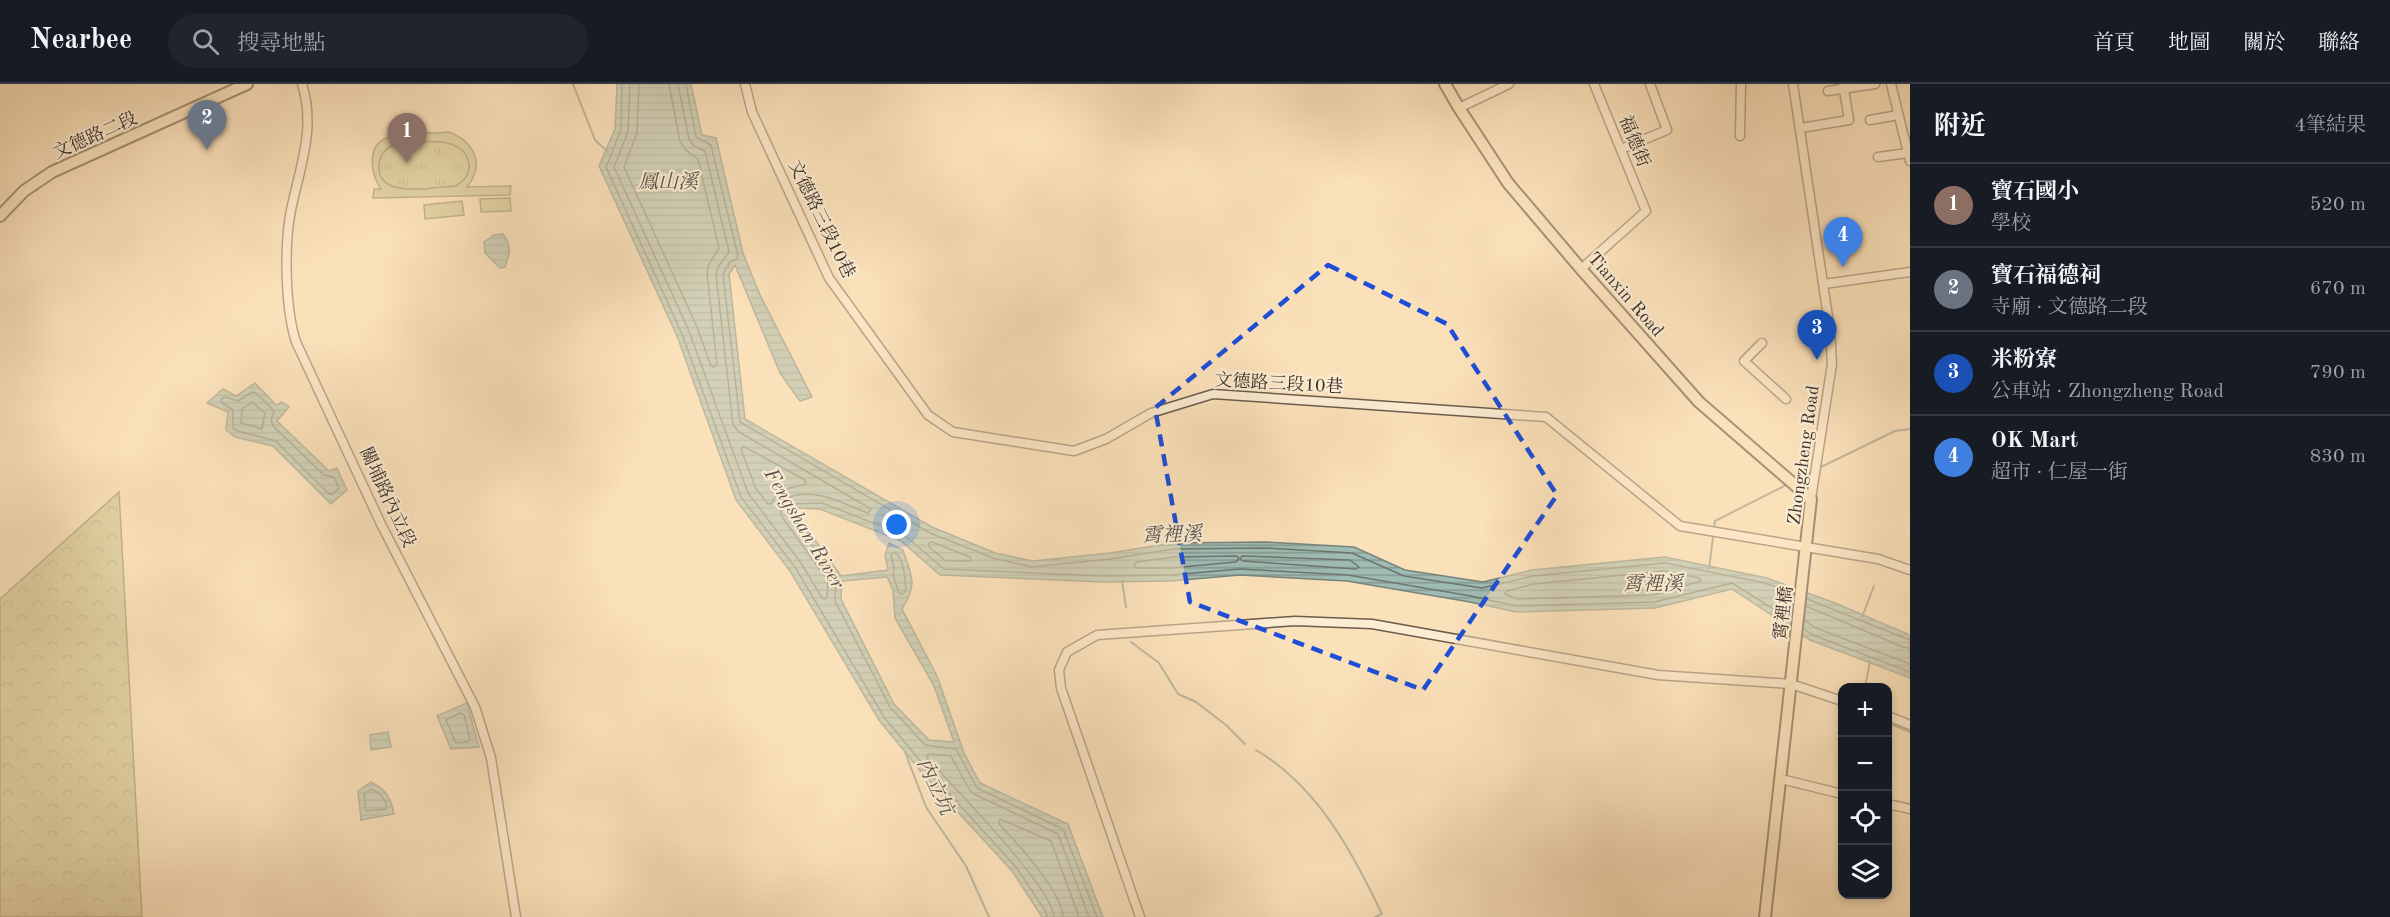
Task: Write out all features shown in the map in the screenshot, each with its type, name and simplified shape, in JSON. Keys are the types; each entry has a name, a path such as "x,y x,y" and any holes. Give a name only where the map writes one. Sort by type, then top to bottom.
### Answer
{"main road":[{"name":"文德路二段","path":"0,216 24,191 52,172 248,84"},
{"name":"Tianxin Road","path":"1446,84 1459,108 1509,183 1581,269 1699,402 1811,500"},
{"name":"Zhongzheng Road","path":"1808,546 1811,500"},
{"name":"霄裡橋","path":"1765,917 1808,546"}],"street":[{"name":"關埔路內立段","path":"302,84 309,125 291,213 288,294 291,325 296,342 381,524 475,707 491,758 516,917"},
{"name":"文德路三段10巷","path":"745,84 752,112 829,278 928,415 953,432 1074,451 1106,439 1151,413 1213,394 1546,417 1680,526 1878,559 1910,570"},
{"path":"1459,108 1509,84"},
{"name":"福德街","path":"1581,269 1646,211 1594,84"},
{"path":"1621,149 1667,130 1650,84"},
{"path":"1740,136 1742,84"},
{"name":"Zhongzheng Road","path":"1793,84 1824,284 1832,364 1811,500"},
{"path":"1828,91 1875,84"},
{"path":"1878,157 1909,157 1891,84"},
{"path":"1801,128 1849,120 1843,87"},
{"path":"1870,120 1899,115"},
{"path":"1824,284 1910,272"},
{"path":"1762,343 1744,361 1786,399"},
{"path":"1140,917 1061,688 1059,670 1067,652 1097,636 1295,621 1372,624 1658,675 1791,684 1838,700"},
{"path":"1892,718 1910,725"},
{"path":"1781,780 1838,793"},
{"path":"1892,805 1910,809"}],"highlighted area":[{"path":"1328,265 1447,324 1557,495 1423,690 1190,602 1155,408"}],"green space":[{"path":"449,132 465,142 474,155 475,171 467,187 511,186 510,195 373,198 374,189 381,189 372,166 374,150 378,144 393,136","holes":["428,141 449,143 458,147 465,154 469,163 468,173 456,186 420,189 395,187 386,183 380,175 379,163 385,150 397,143"]},
{"path":"428,141 449,143 458,147 465,154 469,163 468,173 456,186 420,189 395,187 386,183 380,175 379,163 385,150 397,143"},
{"path":"510,198 511,211 481,212 480,199"},
{"path":"462,201 464,215 425,219 424,205"},
{"path":"119,492 142,917 0,917 0,599"}],"water":[{"path":"617,84 691,84 702,135 716,138 743,253 760,295 812,397 800,401 780,373 735,265 729,274 745,419 932,527 995,553 1033,561 1110,553 1173,543 1266,542 1354,547 1405,570 1483,582 1532,570 1665,557 1767,578 1835,603 1910,635 1910,678 1810,640 1732,589 1655,608 1516,612 1347,581 1240,575 1171,581 1103,582 940,575 901,541 820,509 792,508 841,576 888,570 885,555 889,543 903,550 912,586 902,609 937,676 964,753 980,783 1068,824 1103,917 1042,917 1012,871 922,773 879,720 790,571 736,500 677,336 599,166 615,129","holes":["887,577 893,590 895,618 934,686 954,742 929,740 894,704 841,599 842,581"]},
{"path":"503,234 508,242 509,254 505,267 500,268 485,253 484,242 494,235"},
{"path":"255,383 276,405 282,402 289,407 277,421 329,471 337,468 347,490 331,504 273,446 235,437 226,430 228,412 207,403 223,389 236,396"},
{"path":"467,703 479,747 451,749 437,716"},
{"path":"388,732 391,747 371,750 370,735"},
{"path":"371,782 387,795 394,814 361,820 358,791"}],"waterway":[{"path":"573,84 595,140 608,152"},
{"path":"1819,468 1895,431 1910,429"},
{"path":"1795,480 1812,472"},
{"path":"1709,569 1715,521 1788,484"},
{"path":"1122,581 1126,607"},
{"path":"1862,617 1874,586"},
{"path":"1131,642 1159,663 1178,694 1196,702 1226,725 1245,744"},
{"path":"1866,683 1870,661"},
{"path":"1892,725 1910,732"},
{"path":"1256,750 1297,782 1331,822 1382,914 1375,917"},
{"name":"內立坑","path":"905,752 926,807 966,866 989,917"}],"place":[{"name":"寶石福德祠","path":"207,150"},
{"name":"寶石國小","path":"407,163"},
{"name":"OK Mart","path":"1843,267"},
{"name":"米粉寮","path":"1817,360"}],"water label":[{"name":"鳳山溪","path":"668,181"},
{"name":"Fengshan River","path":"805,528"},
{"name":"霄裡溪","path":"1172,534"},
{"name":"霄裡溪","path":"1653,583"}]}
